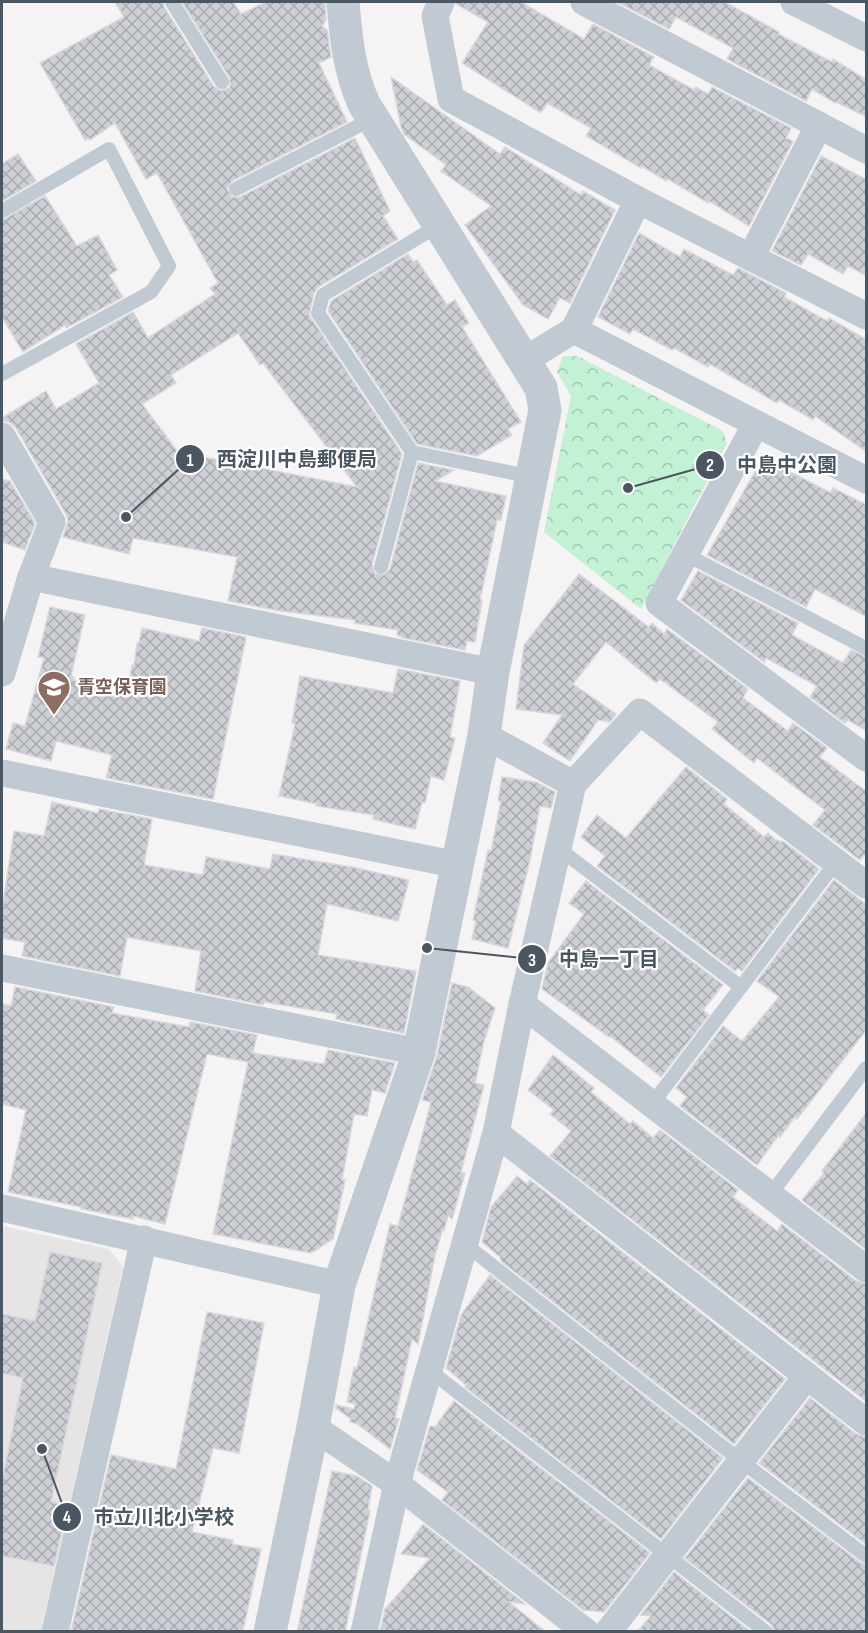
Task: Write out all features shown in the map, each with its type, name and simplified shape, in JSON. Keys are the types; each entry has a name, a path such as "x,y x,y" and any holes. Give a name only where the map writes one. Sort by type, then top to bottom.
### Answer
{"street":[{"path":"270,1632 313,1427 339,1285 419,1052 484,735 493,672 545,410 541,388 372,119 356,86 350,62 343,2"},
{"path":"441,2 435,16 451,99 638,200 867,316"},
{"path":"584,2 867,150"},
{"path":"794,2 867,38"},
{"path":"751,256 819,125"},
{"path":"523,361 574,330 638,200"},
{"path":"574,330 867,480"},
{"path":"756,424 658,603 867,758"},
{"path":"2,436 52,522 31,577 2,673"},
{"path":"31,577 493,672"},
{"path":"371,1628 396,1484 496,1133 522,1005 573,784 640,712 867,885"},
{"path":"484,735 573,784"},
{"path":"2,773 458,865"},
{"path":"2,968 419,1052"},
{"path":"522,1005 867,1269"},
{"path":"496,1133 867,1422"},
{"path":"2,1208 339,1285"},
{"path":"55,1632 144,1239"},
{"path":"608,1632 807,1376"},
{"path":"313,1427 396,1484 585,1632"}],"lane":[{"path":"172,2 222,82"},
{"path":"236,189 372,119"},
{"path":"2,210 110,149 169,266 151,292 2,374"},
{"path":"440,225 323,295 318,313 412,452 532,477"},
{"path":"381,567 412,452"},
{"path":"685,554 867,648"},
{"path":"558,849 741,987"},
{"path":"652,1104 836,862"},
{"path":"770,1195 867,1068"},
{"path":"465,1244 741,1461 867,1556"},
{"path":"429,1370 766,1632"}],"shaded area":[{"path":"2,1226 109,1249 123,1267 41,1631 2,1632"}],"green space":[{"path":"563,356 577,356 723,431 727,443 641,609 544,532 571,396 557,372"}],"building":[{"path":"115,2 163,2 214,87 222,91 230,87 230,78 182,2 233,2 241,14 266,2 325,2 326,20 322,26 327,30 331,57 319,63 347,122 232,181 227,189 232,197 240,197 355,138 390,211 383,216 398,239 318,287 314,293 309,315 402,454 372,565 375,574 384,575 390,569 418,463 454,470 435,481 506,496 501,520 497,520 480,600 482,600 475,642 467,641 465,650 404,638 397,635 398,630 354,623 355,620 281,611 228,601 237,557 133,538 129,554 63,537 68,521 66,514 16,428 2,418 46,391 56,409 99,383 76,344 133,312 148,338 215,294 210,288 218,283 157,173 146,179 115,123 90,140 89,138 85,140 40,63 124,17","holes":["238,333 260,365 263,363 357,487 178,452 142,404 176,383 171,375"]},
{"path":"457,2 521,2 584,39 593,24 654,57 649,65 694,90 696,87 708,94 712,87 791,128 786,138 793,141 749,226 709,201 708,203 642,166 641,168 586,136 591,128 547,103 541,113 462,63 488,22 456,4"},
{"path":"617,2 725,2 779,32 778,34 832,62 833,59 867,80 867,117 835,103 812,89 806,101 727,59 733,48 676,17 669,29"},
{"path":"391,77 500,154 505,147 581,195 583,191 615,210 570,303 560,298 548,319 523,305 465,225 491,206 441,171 446,165 404,134"},
{"path":"18,154 36,181 2,201 2,164"},
{"path":"821,156 867,180 867,276 848,266 843,274 808,254 801,265 772,251"},
{"path":"45,196 77,246 98,235 117,270 109,275 123,297 66,328 65,325 23,352 2,317 2,220"},
{"path":"639,233 680,257 684,249 733,275 738,268 786,293 784,297 827,321 829,318 867,340 867,452 815,416 813,420 779,400 777,403 710,364 708,367 633,329 630,334 598,317"},
{"path":"408,254 413,262 417,260 447,305 455,300 469,323 462,327 521,422 508,429 512,435 477,456 417,444 328,311 331,301"},
{"path":"763,458 831,493 833,488 867,505 867,617 815,589 806,607 707,555"},
{"path":"2,479 10,481 35,523 25,550 2,542"},
{"path":"698,571 798,623 792,635 843,663 851,650 867,657 867,731 848,720 845,723 810,697 817,686 766,658 764,662 681,600"},
{"path":"579,574 649,627 652,623 664,634 667,629 748,689 743,698 788,731 793,723 827,748 820,757 867,792 867,852 860,860 813,825 825,810 757,758 754,763 712,729 718,722 660,679 656,683 606,642 573,684 616,714 610,722 598,720 570,761 543,743 562,715 516,709 524,645"},
{"path":"50,607 85,615 71,676 74,677 73,680 127,695 142,628 199,641 202,628 246,637 213,799 106,778 112,755 56,741 51,761 6,749 13,723 25,726 44,658 38,657"},
{"path":"398,669 460,681 450,737 455,738 444,780 431,776 425,803 422,802 415,829 373,819 374,815 316,806 317,804 279,796 295,724 292,723 300,676 393,693"},
{"path":"686,767 727,799 724,804 764,837 768,833 776,840 784,842 819,869 742,971 738,968 735,971 597,866 605,856 581,837 597,815 626,838"},
{"path":"502,777 536,782 555,792 551,808 540,806 530,860 508,948 472,939 476,921 473,920 501,801 498,801"},
{"path":"52,802 98,813 99,809 152,819 144,865 203,875 206,857 270,869 273,854 352,867 409,880 398,921 327,904 318,955 416,971 404,1033 336,1019 337,1014 264,1002 263,1005 195,991 201,951 127,937 120,976 22,956 25,942 2,938 2,910 14,831 44,836"},
{"path":"834,880 867,905 867,1029 797,1119 795,1117 780,1137 778,1136 757,1165 680,1106 687,1097 676,1088 723,1026 742,1041 779,997 757,981"},
{"path":"586,881 723,985 703,1010 709,1015 661,1077 610,1036 542,989 548,963 584,914 569,903"},
{"path":"452,983 468,987 495,1008 484,1041 475,1083 484,1085 461,1172 465,1173 452,1219 448,1215 436,1250 418,1344 412,1339 395,1418 399,1419 390,1449 357,1424 350,1422 351,1419 336,1408 336,1405 354,1409 355,1404 347,1402 354,1367 357,1368 390,1224 398,1226 431,1102 422,1100 437,1056"},
{"path":"15,987 114,1007 112,1013 189,1027 190,1022 257,1035 253,1053 324,1064 328,1050 395,1063 385,1093 372,1090 367,1116 354,1114 342,1180 345,1180 333,1239 311,1253 213,1234 248,1062 207,1054 165,1224 133,1216 133,1219 81,1209 81,1207 8,1192 26,1110 2,1104 2,1004 11,1006"},
{"path":"553,1055 594,1088 591,1092 630,1124 633,1121 653,1138 660,1130 738,1190 733,1197 777,1231 782,1224 856,1281 867,1284 867,1402 550,1156 571,1131 550,1114 554,1110 528,1090"},
{"path":"867,1112 867,1250 802,1200"},
{"path":"517,1176 527,1184 530,1180 785,1379 734,1444 501,1261 500,1257 482,1242 491,1207"},
{"path":"50,1252 102,1263 51,1502 68,1505 54,1566 2,1556 2,1481 23,1378 2,1373 2,1314 35,1321"},
{"path":"490,1275 723,1458 661,1539 465,1387 466,1385 446,1368 461,1315"},
{"path":"207,1312 264,1323 239,1453 213,1448 192,1532 233,1540 232,1544 261,1549 244,1626 241,1632 71,1632 111,1455 176,1469"},
{"path":"810,1398 856,1434 867,1437 867,1545 759,1463"},
{"path":"454,1401 650,1553 604,1612 583,1610 442,1500 448,1492 417,1470 430,1426 435,1427"},
{"path":"332,1471 357,1476 372,1486 368,1510 370,1511 345,1632 297,1632"},
{"path":"748,1478 861,1563 867,1565 867,1632 775,1632 772,1625 685,1558"},
{"path":"423,1524 525,1604 509,1602 546,1632 380,1632 385,1609 430,1558 401,1554"},
{"path":"674,1572 751,1632 637,1632 651,1616 641,1615"}],"place":[{"name":"中島中公園","path":"628,488"},
{"name":"西淀川中島郵便局","path":"126,517"},
{"name":"青空保育園","path":"54,716"},
{"name":"中島一丁目","path":"427,948"},
{"name":"市立川北小学校","path":"42,1449"}]}
